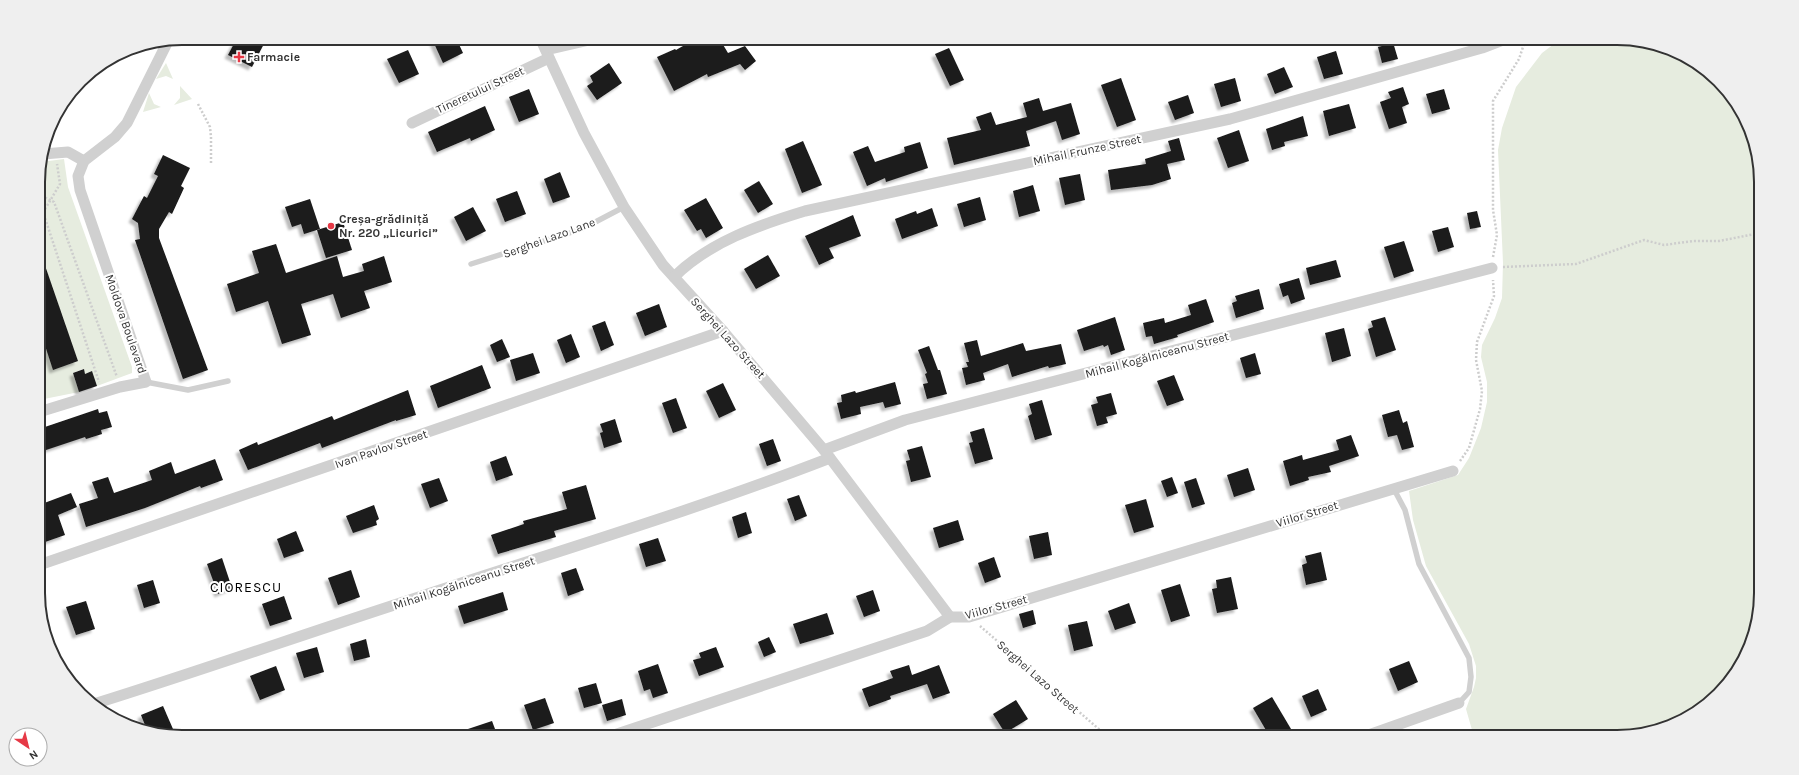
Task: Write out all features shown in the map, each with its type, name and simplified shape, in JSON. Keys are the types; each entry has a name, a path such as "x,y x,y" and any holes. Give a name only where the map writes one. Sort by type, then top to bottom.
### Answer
{"street":[{"name":"Serghei Lazo Street","path":"544,45 584,133 624,207 663,265 723,331 827,454 950,617"},
{"name":"Tineretului Street","path":"412,123 548,54 576,45"},
{"name":"Mihail Frunze Street","path":"674,276 688,263 713,248 776,220 805,211 1230,119 1490,45"},
{"path":"48,154 68,152 84,161 114,137 127,123 166,46"},
{"name":"Moldova Boulevard","path":"45,410 102,392 146,382 80,190 78,176 84,161"},
{"name":"Mihail Kogălniceanu Street","path":"99,702 422,596 593,542 767,482 905,420 1492,268"},
{"name":"Ivan Pavlov Street","path":"45,563 723,331"},
{"name":"Viilor Street","path":"629,730 927,631 950,617 969,616 1453,472"},
{"path":"1383,730 1459,703"}],"lane":[{"name":"Serghei Lazo Lane","path":"471,264 582,229 624,207"},
{"path":"146,382 188,390 228,381"},
{"path":"1390,490 1396,493 1405,510 1419,564 1469,658 1472,677 1469,692 1459,703"}],"path":[{"path":"1453,472 1469,448 1480,409 1482,391 1476,360 1477,342 1494,296 1492,268 1497,235 1494,210 1493,101 1519,59 1524,45"},
{"path":"198,104 210,127 211,163"},
{"path":"45,208 60,184 55,153"},
{"path":"45,198 54,202 120,387"},
{"path":"45,218 102,392"},
{"path":"1492,268 1576,264 1644,240 1664,245 1693,241 1719,241 1754,234"},
{"name":"Serghei Lazo Street","path":"969,616 1100,730"}],"shaded area":[{"path":"1553,45 1635,46 1661,52 1686,63 1714,85 1736,114 1744,130 1753,164 1754,602 1751,620 1747,637 1736,662 1714,690 1700,702 1678,716 1661,723 1626,730 1472,730 1466,709 1474,687 1476,666 1469,644 1426,566 1413,520 1409,491 1458,475 1469,458 1481,428 1487,402 1487,382 1481,357 1482,345 1495,318 1502,298 1503,263 1498,150 1502,128 1516,87 1542,53"},
{"path":"166,63 173,79 166,76 156,79"},
{"path":"180,86 192,99 174,105 180,98"},
{"path":"149,93 154,104 161,107 143,112"},
{"path":"64,159 68,187 132,367 132,373 97,386 92,371 85,374 83,369 73,373 79,392 45,399 45,173 47,161"}],"building":[{"path":"233,45 263,45 252,67 228,55"},
{"path":"435,45 459,45 463,53 443,63"},
{"path":"685,45 723,45 728,53 745,46 756,61 745,70 740,64 708,77 707,74 674,91 657,57 675,49 676,50"},
{"path":"1394,45 1398,59 1382,63 1378,47"},
{"path":"949,48 964,80 950,86 935,54"},
{"path":"408,50 419,74 399,83 387,59"},
{"path":"1336,51 1343,74 1324,79 1317,57"},
{"path":"609,63 622,83 597,100 587,86 593,82 590,76"},
{"path":"1284,67 1293,87 1275,94 1267,74"},
{"path":"1121,78 1136,120 1117,127 1101,85"},
{"path":"1235,78 1241,101 1221,107 1214,84"},
{"path":"1403,87 1409,104 1402,107 1407,123 1389,129 1380,102 1391,98 1388,92"},
{"path":"529,89 539,114 519,122 509,97"},
{"path":"1444,89 1450,109 1432,114 1426,94"},
{"path":"1188,95 1194,113 1175,120 1168,102"},
{"path":"1039,98 1043,111 1071,103 1080,134 1062,140 1056,121 1026,131 1030,146 954,165 947,138 981,130 976,117 991,112 996,125 1027,117 1023,103"},
{"path":"1349,104 1356,128 1329,136 1323,111"},
{"path":"485,106 495,130 471,141 470,138 437,152 428,132"},
{"path":"1303,116 1308,136 1284,142 1285,146 1272,150 1266,129"},
{"path":"1239,130 1249,161 1228,168 1217,138"},
{"path":"1179,138 1185,160 1167,164 1171,179 1152,185 1111,190 1108,170 1146,164 1145,159 1171,151 1168,141"},
{"path":"803,141 822,185 802,193 785,149"},
{"path":"920,142 928,168 886,182 885,178 867,186 853,152 868,146 875,162 905,152 904,147"},
{"path":"163,155 190,168 181,186 184,188 172,214 169,212 159,229 159,238 208,370 183,379 135,240 140,239 138,223 132,219 144,196 147,198 158,176 154,174"},
{"path":"560,172 570,197 553,203 544,179"},
{"path":"1080,174 1085,200 1065,205 1059,178"},
{"path":"759,181 773,204 758,213 744,190"},
{"path":"1033,185 1040,211 1019,217 1013,191"},
{"path":"517,191 526,214 505,222 496,199"},
{"path":"980,197 986,220 964,227 957,204"},
{"path":"706,198 723,228 706,238 701,229 697,231 684,210"},
{"path":"310,199 320,229 304,234 301,224 292,227 285,207"},
{"path":"473,207 486,231 466,241 454,217"},
{"path":"932,208 938,226 902,239 895,219 916,211 917,214"},
{"path":"1477,211 1481,227 1470,229 1467,213"},
{"path":"853,215 861,236 829,248 834,258 819,265 805,236"},
{"path":"343,222 352,250 326,258 317,230"},
{"path":"1448,227 1454,247 1438,252 1432,231"},
{"path":"1404,241 1414,271 1394,278 1384,247"},
{"path":"276,244 286,273 337,256 343,277 364,271 362,264 384,256 392,282 364,291 370,308 341,318 333,294 301,304 311,335 282,344 268,301 236,312 227,284 259,273 252,251"},
{"path":"768,255 780,276 756,289 744,269"},
{"path":"1336,260 1341,277 1310,285 1306,268"},
{"path":"45,265 78,361 53,370 45,345"},
{"path":"1299,278 1305,299 1291,304 1288,295 1283,297 1279,284"},
{"path":"1259,289 1264,309 1236,318 1232,303 1237,301 1235,296"},
{"path":"1206,299 1214,322 1177,335 1178,337 1154,344 1152,336 1146,337 1143,323 1164,318 1165,323 1191,315 1188,305"},
{"path":"659,304 667,327 645,336 636,313"},
{"path":"1115,317 1125,350 1111,355 1108,345 1104,347 1103,345 1084,351 1077,330"},
{"path":"1385,317 1396,350 1376,357 1368,329 1373,327 1371,321"},
{"path":"605,321 614,345 601,351 592,326"},
{"path":"1344,328 1351,356 1332,362 1325,333"},
{"path":"571,334 580,357 566,363 557,340"},
{"path":"502,339 510,357 497,362 490,345"},
{"path":"977,340 981,356 1023,343 1026,351 1061,344 1066,364 1049,368 1048,366 1012,377 1008,364 983,373 985,380 966,385 962,368 968,367 966,362 969,362 964,343"},
{"path":"929,346 938,370 940,370 947,394 927,399 923,384 928,383 925,374 927,373 918,350"},
{"path":"533,353 540,373 516,381 510,360"},
{"path":"1255,353 1261,374 1246,378 1240,358"},
{"path":"482,365 491,388 438,408 430,386"},
{"path":"84,369 85,374 92,371 97,386 79,392 73,373"},
{"path":"1174,375 1184,400 1167,406 1157,381"},
{"path":"895,382 901,404 885,408 883,402 860,407 861,414 841,419 837,403 842,402 841,395 855,391 856,393"},
{"path":"723,383 736,410 719,418 706,391"},
{"path":"408,390 416,415 396,420 322,448 320,443 248,470 239,450 257,442 258,445 332,416 334,420"},
{"path":"1111,393 1117,414 1106,417 1108,423 1097,426 1091,405 1098,403 1096,397"},
{"path":"676,398 687,428 673,433 662,403"},
{"path":"1042,400 1052,435 1035,440 1028,416 1032,414 1029,404"},
{"path":"98,409 99,413 107,411 112,427 101,430 102,434 86,439 85,437 46,450 45,427"},
{"path":"1399,410 1403,423 1407,421 1414,447 1402,450 1397,435 1388,437 1382,415"},
{"path":"615,419 622,442 604,448 600,433 603,432 600,424"},
{"path":"984,428 993,459 975,464 969,443 973,442 970,432"},
{"path":"1351,435 1359,456 1329,466 1331,472 1308,477 1309,480 1290,486 1283,461 1302,455 1303,460 1339,450 1336,440"},
{"path":"773,439 781,461 767,466 759,444"},
{"path":"922,446 931,477 911,482 906,461 910,460 907,450"},
{"path":"506,456 513,475 496,481 490,462"},
{"path":"215,459 223,480 201,488 200,486 145,508 86,527 79,504 98,498 92,482 108,477 114,493 152,480 149,471 171,462 175,474"},
{"path":"1248,468 1255,490 1234,497 1227,475"},
{"path":"1172,477 1178,493 1167,497 1161,481"},
{"path":"439,478 448,501 430,508 421,484"},
{"path":"1196,478 1205,504 1192,508 1184,482"},
{"path":"586,485 596,519 554,531 556,537 498,554 491,535 524,524 523,521 567,509 562,492"},
{"path":"71,493 77,507 58,515 65,535 45,542 45,503"},
{"path":"799,495 807,516 795,521 787,499"},
{"path":"1146,499 1154,527 1134,533 1125,505"},
{"path":"374,505 379,519 376,521 377,525 353,533 346,516"},
{"path":"746,512 752,533 738,538 732,517"},
{"path":"958,520 964,540 939,548 933,528"},
{"path":"296,531 304,551 284,558 277,539"},
{"path":"1048,532 1052,555 1034,559 1029,536"},
{"path":"658,538 666,561 646,567 639,544"},
{"path":"1321,552 1327,580 1306,585 1302,565 1307,563 1305,556"},
{"path":"994,557 1001,577 985,583 978,563"},
{"path":"222,558 232,588 218,594 207,564"},
{"path":"576,568 584,590 568,596 561,573"},
{"path":"351,570 360,597 338,605 328,578"},
{"path":"1231,577 1238,609 1217,613 1212,589 1217,588 1216,580"},
{"path":"153,580 160,603 144,608 137,585"},
{"path":"1180,584 1190,616 1171,622 1161,590"},
{"path":"873,590 880,611 864,617 856,596"},
{"path":"503,592 508,610 464,624 458,606"},
{"path":"284,596 292,619 270,626 262,604"},
{"path":"86,601 95,629 76,635 66,607"},
{"path":"1129,603 1136,623 1115,630 1108,611"},
{"path":"1033,610 1036,624 1023,628 1019,614"},
{"path":"827,613 834,634 800,644 793,624"},
{"path":"1087,621 1093,646 1074,651 1068,625"},
{"path":"769,637 776,652 764,657 758,642"},
{"path":"366,639 370,657 354,661 350,644"},
{"path":"317,647 324,672 304,678 296,653"},
{"path":"716,647 724,667 699,676 693,660 701,658 699,653"},
{"path":"1409,661 1418,682 1398,691 1389,669"},
{"path":"658,664 668,693 653,698 650,689 644,691 638,671"},
{"path":"909,665 912,675 939,665 950,693 933,699 927,684 890,696 891,699 869,707 862,689 893,678 890,671"},
{"path":"276,666 285,690 260,700 250,676"},
{"path":"596,683 602,703 584,708 578,688"},
{"path":"1318,689 1327,710 1311,717 1302,696"},
{"path":"1272,697 1291,729 1266,730 1253,708"},
{"path":"545,698 554,723 533,730 524,705"},
{"path":"622,699 626,715 607,721 602,705"},
{"path":"1016,700 1028,719 1010,730 1003,730 993,714"},
{"path":"163,706 173,730 145,725 141,715"},
{"path":"492,721 495,730 465,730"}],"place":[{"name":"Farmacie","path":"239,57"},
{"name":"Creșa-grădiniță Nr. 220 „Licurici”","path":"331,226"}],"district":[{"name":"CIORESCU","path":"246,587"}]}
